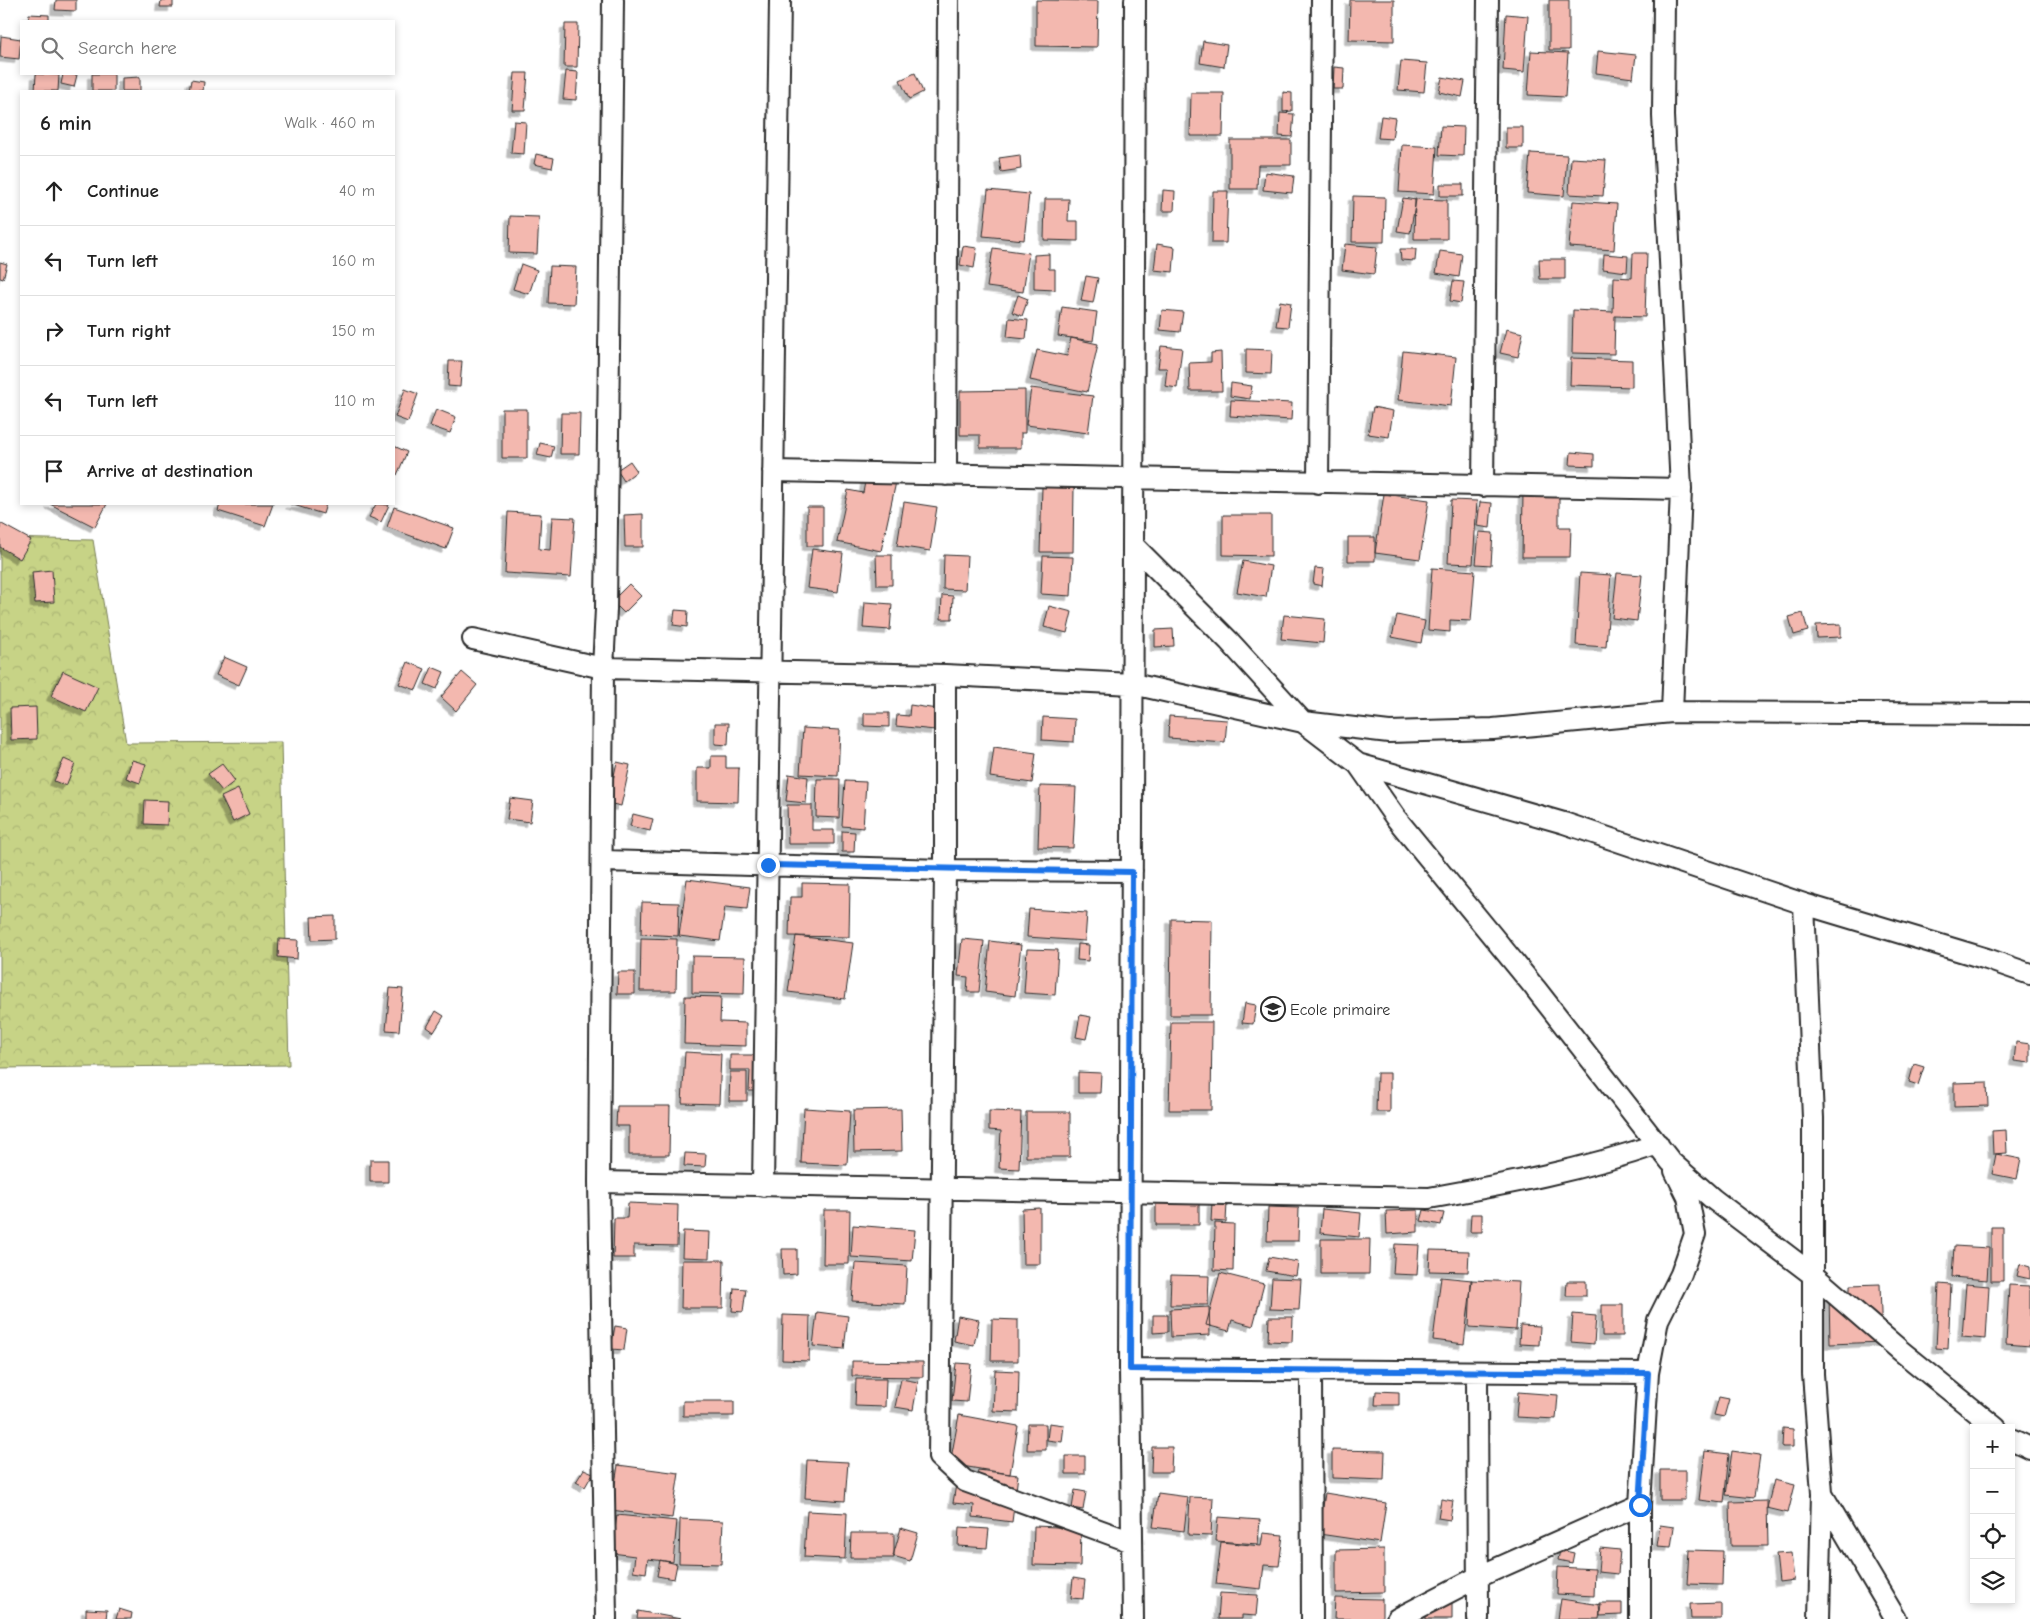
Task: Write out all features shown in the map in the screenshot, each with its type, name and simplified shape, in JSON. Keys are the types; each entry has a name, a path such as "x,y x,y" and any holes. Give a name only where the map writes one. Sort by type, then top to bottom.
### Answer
{"street":[{"path":"606,1619 599,1182 603,861 603,668 606,609 613,0"},
{"path":"763,1186 780,0"},
{"path":"946,475 948,0"},
{"path":"1133,1619 1130,1369 1135,0"},
{"path":"1318,483 1322,0"},
{"path":"1483,486 1488,0"},
{"path":"1664,0 1663,116 1681,489 1672,712"},
{"path":"774,471 1681,489"},
{"path":"1133,545 1229,641 1303,722 1358,764 1395,818 1536,988 1672,1162 1713,1199 1813,1275 1901,1352 1991,1424"},
{"path":"473,639 603,668 945,675 1133,684 1303,722 1389,732 1434,732 1672,712 2030,714"},
{"path":"945,675 943,1188 939,1457 966,1481 1132,1542"},
{"path":"1358,764 1564,823 1804,904 1987,959 2030,974"},
{"path":"603,861 945,870 1132,872"},
{"path":"1804,904 1814,1118 1813,1374 1822,1493 1819,1619"},
{"path":"599,1182 1429,1198 1545,1176 1614,1159 1658,1144"},
{"path":"1640,1619 1640,1505 1648,1373 1658,1320 1681,1274 1695,1234 1688,1197 1672,1162"},
{"path":"1130,1369 1648,1373"},
{"path":"1311,1370 1312,1619"},
{"path":"1477,1372 1478,1619"},
{"path":"2015,1441 2030,1448"},
{"path":"1822,1493 1896,1619"},
{"path":"1397,1619 1478,1577 1640,1505"}],"green space":[{"path":"0,538 93,540 126,743 281,742 289,1065 0,1068"}],"building":[{"path":"56,0 76,0 76,11 55,10"},
{"path":"161,0 173,0 173,7 160,7"},
{"path":"1036,0 1098,1 1097,47 1036,46"},
{"path":"1350,0 1394,0 1394,41 1349,40"},
{"path":"1549,0 1569,0 1569,50 1549,50"},
{"path":"29,14 49,15 49,20 28,20"},
{"path":"1506,14 1528,16 1524,72 1503,70"},
{"path":"565,24 578,24 577,67 564,67"},
{"path":"1,36 20,39 19,59 0,57"},
{"path":"1203,41 1227,45 1224,67 1200,63"},
{"path":"1531,51 1568,53 1565,97 1528,95"},
{"path":"1598,51 1636,55 1633,78 1596,73"},
{"path":"1401,61 1427,63 1424,92 1398,90"},
{"path":"1334,67 1344,68 1343,89 1333,89"},
{"path":"566,71 578,72 576,100 563,99"},
{"path":"515,73 528,73 525,110 512,110"},
{"path":"915,73 923,92 909,99 900,80"},
{"path":"36,75 59,75 58,90 35,90"},
{"path":"63,75 77,75 74,87 61,84"},
{"path":"92,75 114,75 114,90 92,90"},
{"path":"140,77 140,90 122,90 122,78"},
{"path":"1442,77 1465,81 1462,97 1439,92"},
{"path":"191,80 204,82 203,90 189,90"},
{"path":"1283,92 1292,93 1292,111 1283,112"},
{"path":"1191,93 1224,93 1223,136 1190,136"},
{"path":"1280,113 1294,114 1292,137 1279,136"},
{"path":"1381,116 1395,118 1392,139 1378,138"},
{"path":"514,121 526,122 524,154 511,153"},
{"path":"1441,126 1464,127 1463,156 1439,155"},
{"path":"1506,127 1523,127 1523,148 1506,148"},
{"path":"1230,140 1291,140 1291,165 1258,165 1257,189 1230,189"},
{"path":"1402,145 1437,147 1434,194 1399,192"},
{"path":"1530,153 1567,155 1564,196 1527,193"},
{"path":"536,154 554,158 552,168 534,164"},
{"path":"1020,155 1021,169 1001,172 999,158"},
{"path":"1571,158 1606,160 1603,196 1569,194"},
{"path":"1265,172 1294,176 1292,193 1263,190"},
{"path":"1440,184 1463,184 1463,196 1440,196"},
{"path":"988,190 1029,194 1024,240 983,236"},
{"path":"1163,190 1175,191 1174,211 1162,211"},
{"path":"1213,191 1228,191 1226,243 1212,243"},
{"path":"1353,196 1385,197 1384,242 1352,242"},
{"path":"1403,198 1416,200 1410,233 1397,231"},
{"path":"1045,199 1069,199 1068,221 1078,221 1078,241 1044,240"},
{"path":"1415,199 1447,200 1447,239 1414,239"},
{"path":"1573,201 1617,204 1614,250 1569,247"},
{"path":"510,216 539,217 537,254 509,253"},
{"path":"1157,244 1175,247 1173,272 1154,270"},
{"path":"1345,244 1377,247 1374,274 1342,270"},
{"path":"963,246 977,248 974,268 960,265"},
{"path":"993,248 1029,253 1023,292 987,287"},
{"path":"1400,249 1416,249 1415,261 1401,260"},
{"path":"1440,251 1462,254 1459,277 1436,273"},
{"path":"1633,253 1647,253 1645,317 1615,316 1614,354 1572,353 1573,310 1613,312 1614,277 1632,278"},
{"path":"1049,254 1049,269 1055,269 1055,290 1034,289 1034,255"},
{"path":"1604,254 1628,256 1627,272 1603,269"},
{"path":"1539,259 1565,259 1565,279 1540,279"},
{"path":"0,262 7,264 3,279 0,278"},
{"path":"521,264 537,270 529,294 513,289"},
{"path":"550,266 576,267 574,304 548,303"},
{"path":"1086,276 1098,278 1093,303 1081,301"},
{"path":"1453,281 1464,282 1461,303 1450,301"},
{"path":"1018,295 1028,299 1022,316 1012,312"},
{"path":"1280,301 1291,303 1288,327 1276,326"},
{"path":"1062,307 1097,312 1093,341 1058,336"},
{"path":"1162,310 1183,312 1180,332 1160,330"},
{"path":"1009,318 1028,320 1026,339 1007,337"},
{"path":"1506,329 1523,333 1518,357 1500,353"},
{"path":"1071,338 1098,344 1087,392 1030,380 1037,350 1067,356"},
{"path":"1161,346 1182,348 1177,388 1165,386 1167,368 1158,368"},
{"path":"1246,349 1272,350 1271,374 1246,373"},
{"path":"1403,351 1456,357 1451,406 1398,400"},
{"path":"1221,352 1222,391 1190,391 1189,363 1211,362 1211,353"},
{"path":"1571,358 1632,360 1632,387 1570,385"},
{"path":"449,361 462,361 460,387 448,386"},
{"path":"1231,383 1252,386 1250,399 1230,396"},
{"path":"1031,388 1093,396 1088,433 1026,425"},
{"path":"405,389 418,394 408,422 395,417"},
{"path":"1025,390 1025,433 1021,433 1021,448 980,448 980,435 960,435 960,391"},
{"path":"1231,400 1292,403 1291,420 1230,416"},
{"path":"1373,407 1393,411 1389,437 1368,434"},
{"path":"436,409 456,417 450,433 430,426"},
{"path":"502,409 527,409 527,458 502,458"},
{"path":"561,413 580,413 579,454 560,454"},
{"path":"540,443 554,446 551,458 537,455"},
{"path":"395,446 407,452 397,475 395,474"},
{"path":"1571,452 1594,454 1594,466 1570,465"},
{"path":"630,461 637,471 624,481 617,470"},
{"path":"866,476 896,482 881,551 837,542 848,490 863,493"},
{"path":"1042,487 1074,488 1073,552 1040,552"},
{"path":"1523,492 1559,493 1559,527 1571,527 1570,557 1522,557"},
{"path":"1384,494 1429,500 1420,559 1375,553"},
{"path":"1451,500 1477,501 1473,564 1448,563"},
{"path":"904,502 937,507 930,551 897,546"},
{"path":"1480,502 1492,503 1490,528 1477,526"},
{"path":"52,505 106,505 95,527"},
{"path":"220,505 273,505 265,526 218,511"},
{"path":"293,505 326,505 323,514"},
{"path":"375,505 389,505 381,522 369,517"},
{"path":"394,507 454,528 446,549 387,527"},
{"path":"807,507 823,507 823,546 807,546"},
{"path":"508,512 541,514 539,549 550,550 552,517 575,518 571,577 505,573"},
{"path":"643,514 643,547 625,547 624,515"},
{"path":"1223,515 1271,515 1271,556 1223,555"},
{"path":"0,523 31,540 20,559 0,547"},
{"path":"1479,532 1493,533 1491,565 1476,564"},
{"path":"1348,537 1375,537 1375,561 1348,561"},
{"path":"812,549 843,553 838,592 807,588"},
{"path":"876,555 892,555 892,585 877,585"},
{"path":"944,555 967,556 965,590 943,589"},
{"path":"1043,556 1073,557 1071,596 1041,594"},
{"path":"1243,561 1271,566 1266,597 1237,592"},
{"path":"1315,568 1324,569 1322,586 1313,584"},
{"path":"1432,568 1475,571 1471,621 1450,620 1450,632 1428,630"},
{"path":"52,570 54,602 35,603 32,572"},
{"path":"1580,573 1611,575 1606,647 1576,645"},
{"path":"1617,573 1642,575 1637,621 1612,618"},
{"path":"629,584 641,596 624,613 612,601"},
{"path":"942,595 953,596 952,619 941,619"},
{"path":"865,602 892,604 890,630 863,628"},
{"path":"1049,606 1072,612 1067,633 1044,627"},
{"path":"675,610 688,611 687,627 673,625"},
{"path":"1803,613 1808,631 1794,635 1789,617"},
{"path":"1284,615 1325,619 1323,643 1281,639"},
{"path":"1397,615 1425,621 1421,643 1392,637"},
{"path":"1841,624 1841,637 1817,638 1816,625"},
{"path":"1173,629 1174,646 1155,647 1155,630"},
{"path":"224,657 247,667 239,685 216,675"},
{"path":"408,662 425,669 416,690 399,684"},
{"path":"432,667 444,672 437,689 425,684"},
{"path":"63,671 98,687 86,712 51,696"},
{"path":"462,672 477,685 456,711 441,697"},
{"path":"910,705 937,709 935,730 896,726 897,715 909,716"},
{"path":"36,707 37,739 11,740 10,708"},
{"path":"864,713 889,713 889,727 864,726"},
{"path":"1169,716 1227,720 1225,742 1168,738"},
{"path":"1043,717 1075,719 1074,742 1042,740"},
{"path":"715,723 729,723 728,745 715,744"},
{"path":"803,728 840,730 838,776 800,774"},
{"path":"994,747 1036,753 1032,783 990,777"},
{"path":"711,756 726,756 726,768 739,768 738,802 697,801 697,768 711,768"},
{"path":"64,759 75,764 66,786 54,781"},
{"path":"132,760 146,764 140,783 126,778"},
{"path":"617,762 630,765 621,806 608,803"},
{"path":"222,764 235,781 222,791 208,774"},
{"path":"789,774 808,777 806,803 786,801"},
{"path":"817,779 840,779 839,818 816,817"},
{"path":"845,781 866,782 863,828 842,826"},
{"path":"1040,786 1076,787 1073,848 1038,847"},
{"path":"238,789 249,814 233,822 221,797"},
{"path":"510,798 533,801 530,822 507,819"},
{"path":"145,800 168,801 167,825 144,824"},
{"path":"787,805 812,805 812,830 834,830 834,844 788,844"},
{"path":"633,814 653,819 650,831 630,826"},
{"path":"842,831 855,832 854,852 842,852"},
{"path":"687,879 750,887 747,909 725,907 720,941 679,936"},
{"path":"802,883 850,884 849,937 789,936 790,897 802,897"},
{"path":"642,902 679,903 678,936 641,934"},
{"path":"1029,909 1087,913 1085,941 1027,937"},
{"path":"335,916 335,939 312,940 311,917"},
{"path":"1171,919 1212,920 1211,1015 1170,1015"},
{"path":"796,936 853,943 845,999 788,992"},
{"path":"641,938 677,939 676,991 640,991"},
{"path":"279,939 298,940 297,959 278,957"},
{"path":"962,939 984,941 979,992 967,992 968,977 958,976"},
{"path":"990,941 1021,945 1015,996 985,992"},
{"path":"1078,944 1089,945 1088,961 1077,960"},
{"path":"1027,949 1058,950 1055,995 1024,993"},
{"path":"692,956 745,957 744,994 692,993"},
{"path":"618,972 635,972 635,994 617,994"},
{"path":"390,988 403,989 399,1031 386,1030"},
{"path":"685,996 721,997 720,1022 746,1023 746,1046 684,1044"},
{"path":"1245,1003 1256,1005 1253,1024 1242,1023"},
{"path":"436,1011 444,1016 434,1032 427,1027"},
{"path":"1080,1015 1091,1017 1086,1039 1076,1037"},
{"path":"1171,1022 1212,1022 1211,1110 1169,1110"},
{"path":"2016,1042 2030,1044 2030,1063 2014,1061"},
{"path":"685,1052 721,1054 719,1104 682,1103"},
{"path":"730,1055 760,1055 760,1091 749,1091 750,1070 730,1070"},
{"path":"1914,1064 1924,1067 1918,1085 1909,1082"},
{"path":"730,1072 747,1072 747,1101 729,1101"},
{"path":"1078,1072 1101,1073 1100,1093 1078,1093"},
{"path":"1377,1073 1390,1073 1390,1112 1376,1112"},
{"path":"1987,1082 1988,1106 1954,1107 1954,1083"},
{"path":"617,1106 670,1106 669,1155 629,1155 629,1126 616,1126"},
{"path":"804,1108 850,1111 847,1165 801,1163"},
{"path":"901,1109 902,1151 854,1152 853,1110"},
{"path":"989,1111 1021,1112 1019,1169 999,1168 1001,1131 989,1130"},
{"path":"1026,1112 1070,1112 1070,1157 1026,1157"},
{"path":"2006,1130 2007,1153 1993,1154 1992,1131"},
{"path":"685,1153 706,1154 705,1167 684,1166"},
{"path":"1996,1154 2021,1159 2017,1179 1992,1174"},
{"path":"370,1160 388,1160 388,1182 370,1182"},
{"path":"1212,1202 1227,1203 1226,1222 1211,1221"},
{"path":"628,1203 678,1205 677,1246 634,1245 634,1258 613,1258 614,1218 627,1218"},
{"path":"1156,1203 1199,1203 1199,1225 1156,1225"},
{"path":"1268,1207 1299,1208 1298,1241 1267,1241"},
{"path":"1040,1208 1040,1264 1023,1264 1022,1209"},
{"path":"1322,1209 1361,1213 1359,1237 1320,1233"},
{"path":"824,1210 850,1210 849,1264 823,1264"},
{"path":"1418,1210 1418,1232 1387,1234 1386,1211"},
{"path":"1424,1210 1444,1213 1441,1225 1421,1221"},
{"path":"1471,1214 1482,1214 1482,1232 1470,1232"},
{"path":"1215,1223 1234,1224 1233,1271 1214,1270"},
{"path":"853,1225 915,1230 912,1261 851,1257"},
{"path":"1991,1227 2003,1227 2003,1281 1991,1281"},
{"path":"683,1231 710,1232 709,1258 682,1257"},
{"path":"1321,1239 1370,1239 1369,1274 1321,1274"},
{"path":"1395,1244 1419,1245 1417,1275 1393,1274"},
{"path":"1954,1246 1989,1248 1987,1280 1952,1277"},
{"path":"782,1249 797,1249 797,1274 783,1275"},
{"path":"1430,1250 1469,1251 1468,1272 1429,1271"},
{"path":"1269,1257 1298,1262 1296,1276 1266,1271"},
{"path":"682,1260 724,1260 723,1308 681,1308"},
{"path":"855,1263 907,1266 905,1304 852,1301"},
{"path":"2020,1264 2030,1267 2030,1279 2017,1276"},
{"path":"1220,1273 1264,1284 1253,1326 1232,1320 1229,1331 1206,1325"},
{"path":"1171,1275 1209,1276 1208,1305 1170,1305"},
{"path":"1441,1277 1472,1280 1464,1344 1433,1340"},
{"path":"1272,1278 1301,1279 1299,1310 1270,1309"},
{"path":"1471,1280 1519,1282 1516,1330 1469,1327"},
{"path":"1567,1281 1586,1281 1586,1296 1566,1296"},
{"path":"1880,1284 1882,1342 1830,1344 1829,1295 1850,1294 1850,1285"},
{"path":"1939,1284 1951,1285 1948,1349 1936,1348"},
{"path":"1966,1284 1989,1286 1986,1339 1962,1337"},
{"path":"2009,1285 2030,1286 2030,1346 2006,1344"},
{"path":"734,1288 746,1289 743,1312 732,1311"},
{"path":"1602,1305 1623,1305 1623,1336 1602,1336"},
{"path":"1209,1307 1210,1335 1171,1337 1170,1309"},
{"path":"817,1312 848,1316 844,1349 813,1346"},
{"path":"1573,1314 1596,1316 1594,1344 1571,1342"},
{"path":"783,1315 810,1316 809,1361 782,1360"},
{"path":"1153,1315 1168,1315 1168,1332 1153,1333"},
{"path":"958,1316 979,1320 974,1345 954,1341"},
{"path":"1269,1317 1293,1317 1292,1342 1268,1341"},
{"path":"992,1319 1018,1320 1018,1361 991,1361"},
{"path":"1520,1325 1540,1326 1539,1345 1519,1344"},
{"path":"615,1326 627,1328 624,1350 611,1349"},
{"path":"852,1361 923,1362 923,1377 852,1376"},
{"path":"956,1363 971,1364 967,1402 952,1401"},
{"path":"995,1370 1019,1371 1018,1412 993,1411"},
{"path":"856,1379 886,1379 885,1407 855,1406"},
{"path":"901,1379 918,1382 913,1410 895,1407"},
{"path":"1376,1391 1399,1392 1399,1405 1375,1405"},
{"path":"1518,1392 1558,1395 1556,1419 1516,1417"},
{"path":"1719,1397 1729,1399 1724,1417 1714,1415"},
{"path":"683,1401 734,1401 734,1416 683,1416"},
{"path":"959,1415 1018,1426 1010,1474 950,1464"},
{"path":"1049,1423 1064,1425 1062,1442 1047,1440"},
{"path":"1028,1424 1046,1424 1046,1450 1027,1450"},
{"path":"1783,1428 1793,1429 1793,1447 1782,1447"},
{"path":"1152,1447 1172,1447 1171,1472 1151,1472"},
{"path":"1332,1450 1385,1451 1384,1480 1332,1478"},
{"path":"1705,1451 1729,1454 1724,1503 1699,1500"},
{"path":"1732,1451 1760,1455 1754,1498 1726,1495"},
{"path":"1066,1456 1085,1456 1085,1474 1066,1474"},
{"path":"807,1460 848,1462 845,1501 805,1498"},
{"path":"618,1465 679,1473 672,1518 611,1510"},
{"path":"584,1469 593,1473 585,1487 576,1482"},
{"path":"978,1470 1018,1475 1012,1522 973,1517 974,1505 953,1503 956,1484 975,1487"},
{"path":"1660,1470 1685,1470 1685,1500 1660,1500"},
{"path":"1774,1480 1795,1485 1788,1513 1767,1508"},
{"path":"1075,1490 1086,1492 1083,1510 1072,1508"},
{"path":"1158,1493 1188,1497 1184,1531 1153,1527"},
{"path":"1325,1493 1386,1503 1380,1543 1319,1534"},
{"path":"1190,1497 1213,1498 1211,1536 1188,1535"},
{"path":"1441,1499 1453,1501 1450,1520 1438,1518"},
{"path":"1767,1501 1768,1546 1731,1546 1730,1502"},
{"path":"807,1511 847,1513 845,1559 804,1557"},
{"path":"617,1515 677,1521 673,1562 648,1559 646,1573 633,1571 635,1556 612,1553"},
{"path":"1218,1517 1260,1520 1258,1544 1216,1541"},
{"path":"680,1519 723,1521 721,1564 679,1563"},
{"path":"1660,1525 1674,1527 1671,1547 1657,1546"},
{"path":"1034,1526 1081,1528 1080,1566 1033,1565"},
{"path":"959,1527 989,1529 987,1548 958,1546"},
{"path":"901,1528 918,1533 910,1561 893,1556"},
{"path":"851,1533 894,1533 894,1558 850,1558"},
{"path":"1263,1533 1283,1535 1279,1566 1264,1565 1261,1589 1216,1584 1221,1542 1261,1546"},
{"path":"1600,1548 1620,1550 1618,1574 1598,1572"},
{"path":"1384,1549 1384,1592 1336,1593 1336,1550"},
{"path":"1560,1550 1574,1553 1572,1563 1558,1560"},
{"path":"1689,1550 1723,1551 1722,1585 1687,1584"},
{"path":"1791,1553 1794,1580 1779,1582 1776,1554"},
{"path":"660,1560 677,1564 674,1579 657,1576"},
{"path":"1558,1567 1595,1569 1594,1596 1557,1594"},
{"path":"1073,1578 1085,1580 1083,1599 1071,1598"},
{"path":"1220,1593 1258,1595 1256,1616 1242,1615 1242,1619 1218,1619"},
{"path":"1335,1598 1382,1599 1382,1619 1334,1619"},
{"path":"1426,1599 1452,1600 1452,1619 1426,1619"},
{"path":"1561,1599 1601,1605 1599,1619 1558,1619"},
{"path":"1599,1603 1622,1603 1622,1615 1600,1616"},
{"path":"1721,1603 1721,1619 1691,1619 1690,1604"},
{"path":"86,1609 107,1610 106,1619 86,1619"},
{"path":"119,1609 132,1613 131,1619 116,1619"},
{"path":"638,1611 681,1619 637,1619"}],"place":[{"name":"Ecole primaire","path":"1273,1009"}],"route":[{"path":"768,865 945,870 1132,872 1130,1369 1648,1373 1640,1505"}]}
